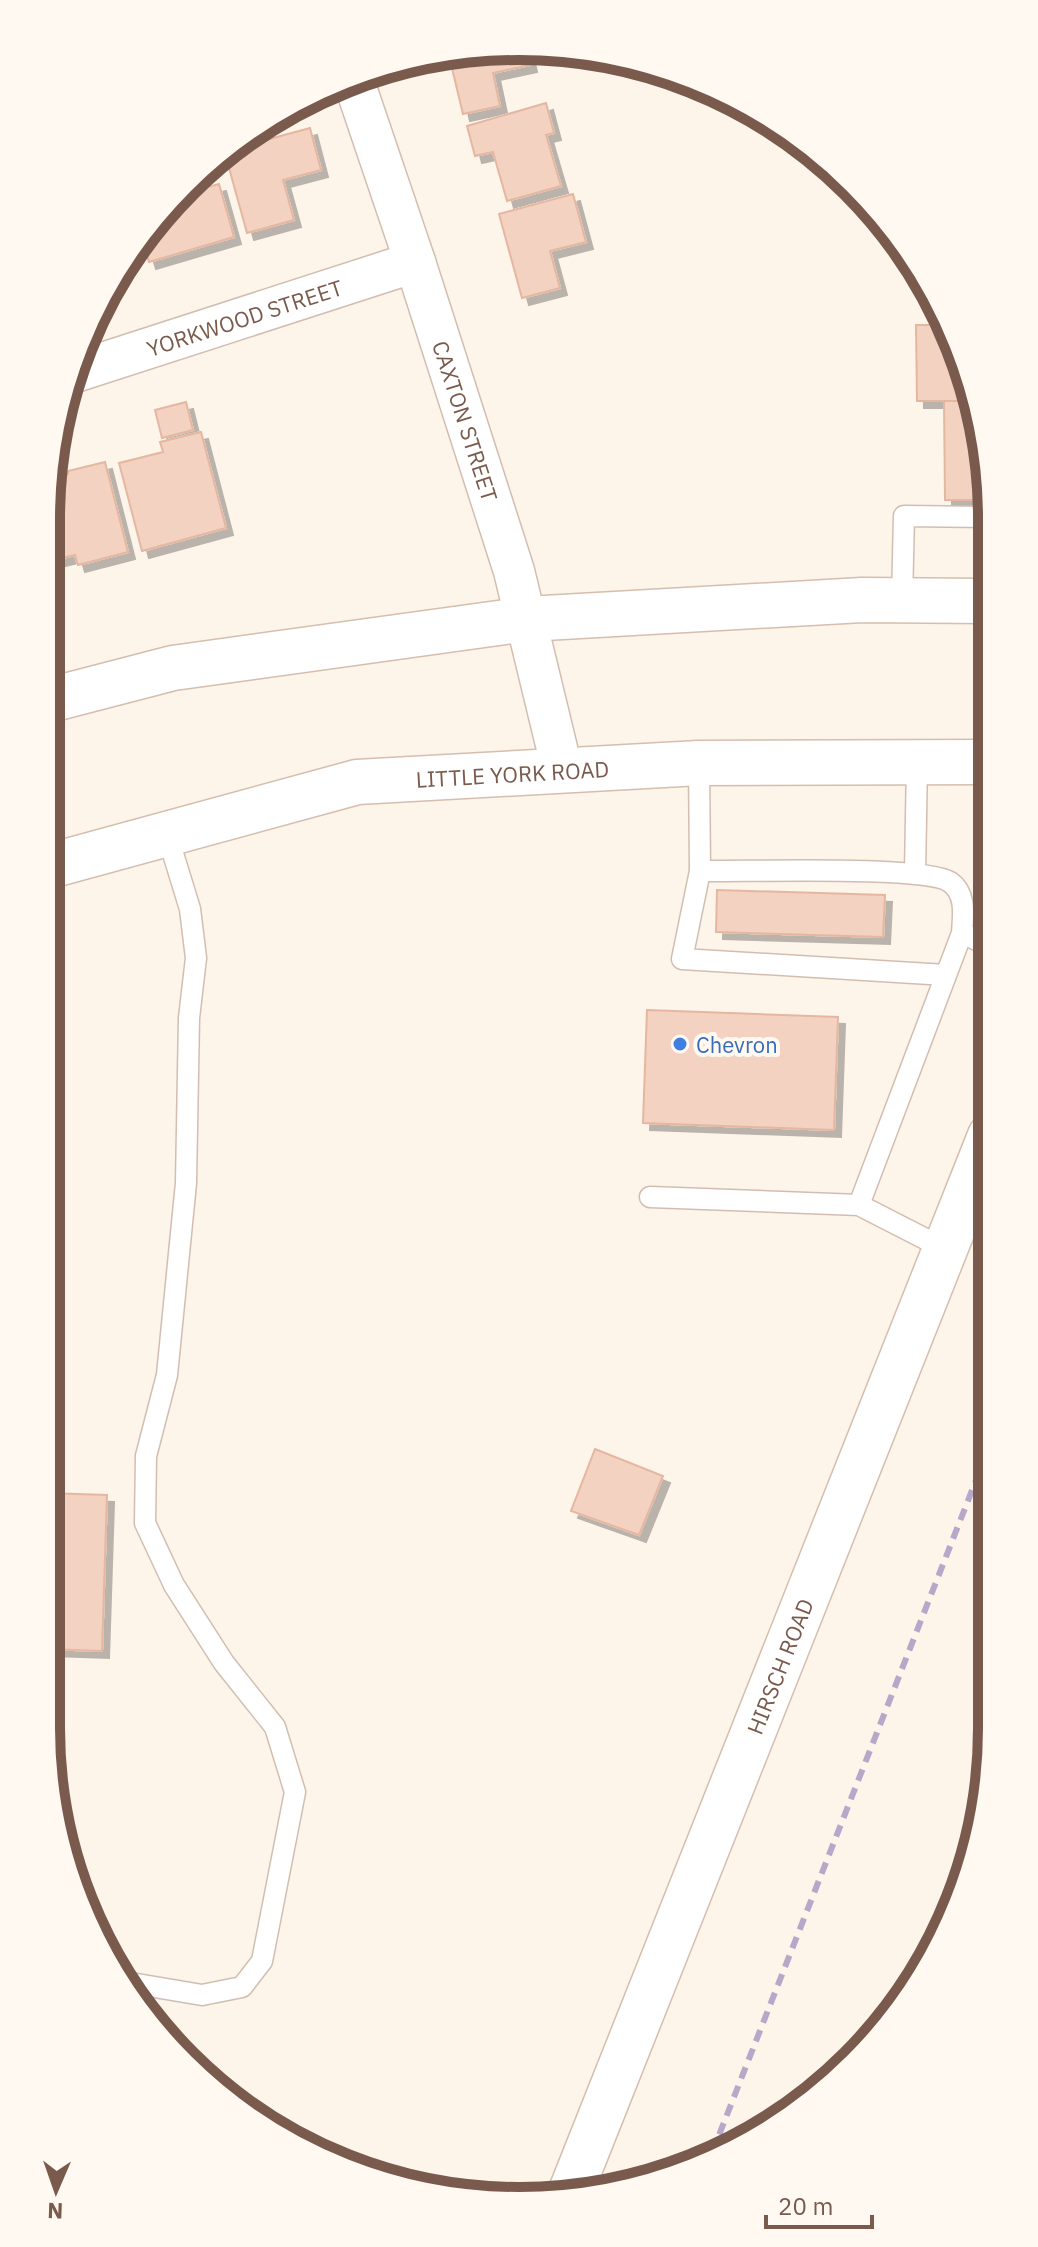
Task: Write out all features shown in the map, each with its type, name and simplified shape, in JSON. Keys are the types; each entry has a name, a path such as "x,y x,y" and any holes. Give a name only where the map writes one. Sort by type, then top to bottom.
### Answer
{"main road":[{"path":"60,697 173,668 527,619 902,600 978,601"},
{"name":"LITTLE YORK ROAD","path":"60,863 357,782 699,763 978,762"},
{"name":"HIRSCH ROAD","path":"574,2184 978,1166"}],"street":[{"name":"CAXTON STREET","path":"357,90 514,571 562,769"},
{"name":"YORKWOOD STREET","path":"85,369 415,262"}],"lane":[{"path":"902,600 904,516 978,517"},
{"path":"915,873 917,762"},
{"path":"699,763 700,871 682,959 946,975"},
{"path":"138,1984 202,1995 242,1987 262,1961 295,1792 275,1727 224,1663 174,1585 145,1523 146,1456 167,1375 186,1183 189,1018 196,958 190,909 167,834"},
{"path":"700,871 915,873 950,882 960,895 964,906 962,933 859,1205"},
{"path":"962,933 978,941"},
{"path":"650,1197 859,1205 945,1249"}],"building":[{"path":"529,60 530,65 493,73 500,106 463,114 451,65"},
{"path":"546,103 554,133 546,135 561,186 507,201 493,152 475,156 467,126"},
{"path":"310,128 321,170 283,180 294,220 247,233 228,164 257,142"},
{"path":"219,184 234,237 149,262 146,252 199,189"},
{"path":"573,194 586,242 550,251 560,288 522,298 499,214"},
{"path":"916,325 935,325 962,401 917,401"},
{"path":"944,401 962,401 974,459 977,500 945,500"},
{"path":"186,402 193,430 162,438 155,410"},
{"path":"201,432 226,528 142,551 119,463 163,452 160,442"},
{"path":"105,462 128,552 78,565 75,555 60,559 61,489 62,476 68,471"},
{"path":"717,890 885,895 883,937 716,932"},
{"path":"647,1010 838,1017 834,1130 643,1123"},
{"path":"595,1449 663,1476 639,1535 571,1511"},
{"path":"60,1493 107,1495 102,1651 60,1650"}],"railway":[{"path":"716,2143 978,1475"}],"place":[{"name":"Chevron","path":"680,1044"}]}
